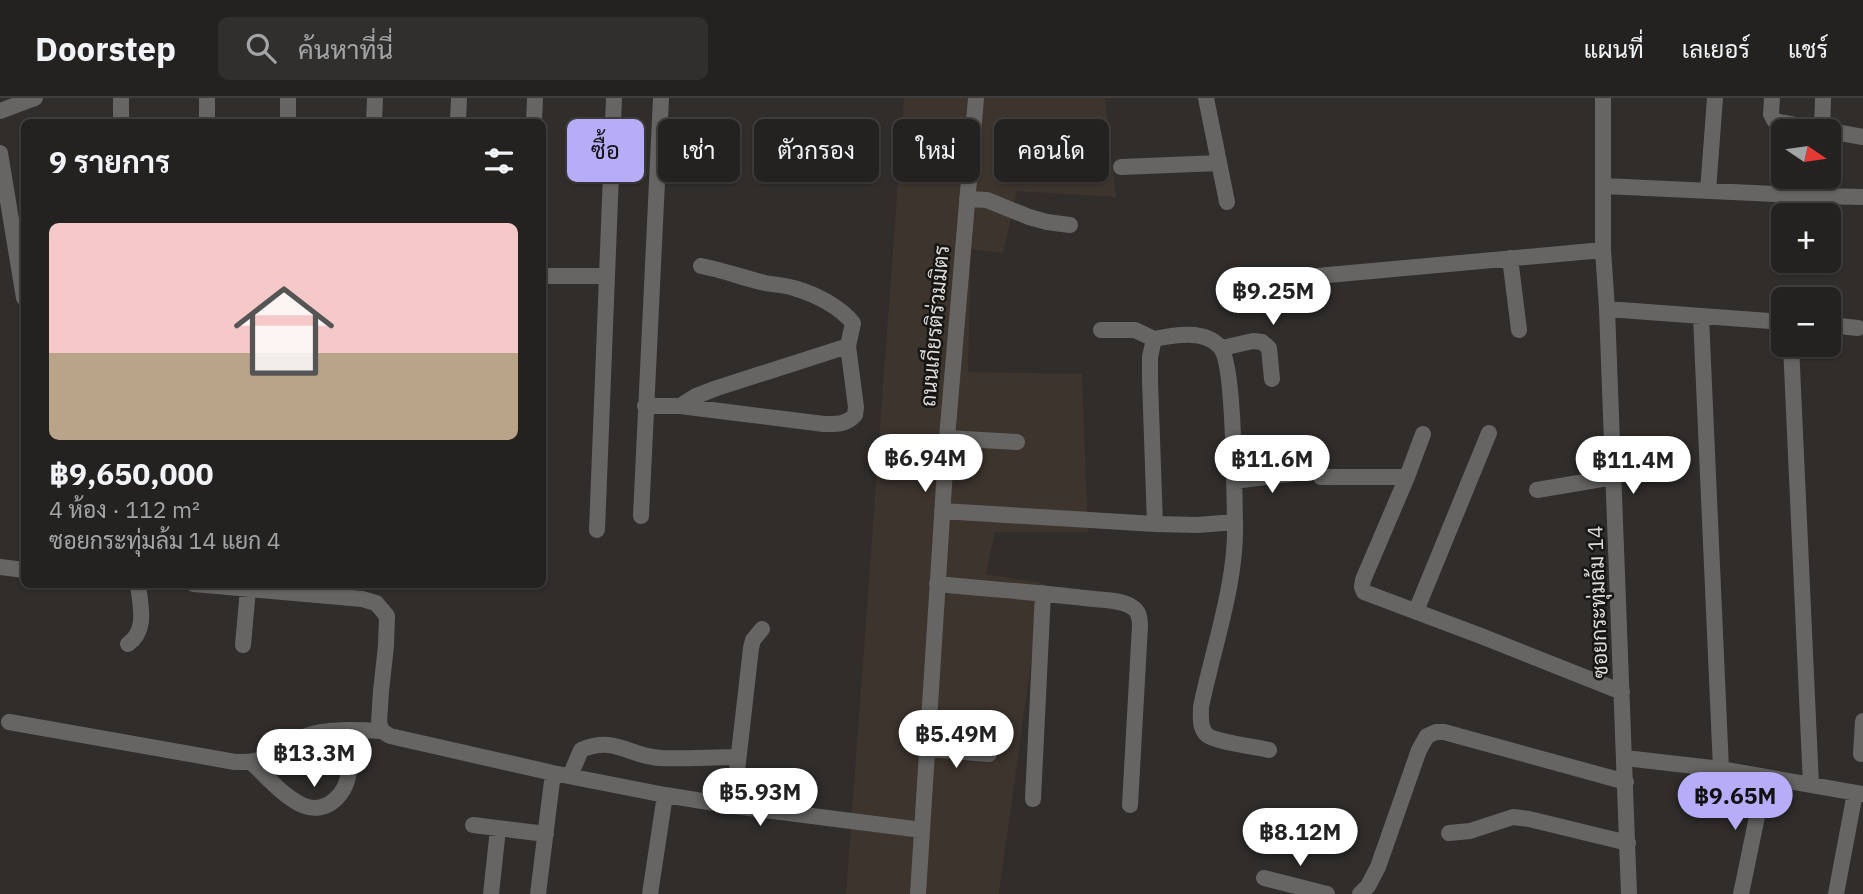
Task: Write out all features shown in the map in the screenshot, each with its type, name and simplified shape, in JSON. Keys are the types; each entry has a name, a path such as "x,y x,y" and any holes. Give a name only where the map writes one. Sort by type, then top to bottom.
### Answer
{"street":[{"path":"0,111 35,98"},
{"path":"121,98 121,119"},
{"path":"206,119 207,98"},
{"path":"288,98 288,119"},
{"path":"374,119 375,98"},
{"path":"458,119 459,98"},
{"path":"534,119 535,98"},
{"path":"597,530 614,98"},
{"path":"641,516 661,98"},
{"name":"ถนนเกียรติร่วมมิตร","path":"918,894 947,438 976,98"},
{"path":"1206,98 1227,202"},
{"name":"ซอยกระทุ่มล้ม 14","path":"1603,98 1603,250 1629,894"},
{"path":"1708,191 1715,98"},
{"path":"1772,98 1771,114 1774,119"},
{"path":"1823,119 1824,98"},
{"path":"1841,133 1863,137"},
{"path":"0,153 21,280"},
{"path":"1121,167 1219,163"},
{"path":"1604,186 1863,197"},
{"path":"967,199 987,200 1029,217 1070,225"},
{"path":"1317,276 1603,250"},
{"path":"1510,258 1519,330"},
{"path":"645,406 680,406 838,425 850,421 855,415 848,346 853,323 844,313 797,288 764,283 701,266"},
{"path":"546,276 607,276"},
{"path":"1607,309 1771,321"},
{"path":"1701,317 1721,769"},
{"path":"1841,326 1858,328"},
{"path":"1101,330 1135,330 1154,339 1194,335 1211,339 1222,348 1227,365 1231,404 1235,550 1203,696 1201,725 1206,735 1217,740 1269,750"},
{"path":"1154,339 1150,357 1150,380 1155,524"},
{"path":"1222,348 1253,341 1262,342 1269,348 1272,379"},
{"path":"680,406 717,388 848,346"},
{"path":"1792,357 1811,785"},
{"path":"1423,433 1363,580 1364,592 1622,692"},
{"path":"1416,611 1489,433"},
{"path":"947,438 1017,442"},
{"path":"1234,481 1313,474 1407,477"},
{"path":"1537,490 1614,477"},
{"path":"942,511 1155,524 1235,522"},
{"path":"0,567 21,570"},
{"path":"937,584 1043,593 1126,604 1135,608 1140,626 1130,805"},
{"path":"128,643 140,630 138,588"},
{"path":"237,588 362,599 376,603 387,616 388,627 379,711 382,731"},
{"path":"243,645 248,589"},
{"path":"1033,799 1043,593"},
{"path":"733,806 751,648 753,640 762,629"},
{"path":"1861,754 1863,721"},
{"path":"9,722 252,763 265,759 307,736 324,731 382,731 390,736 553,773 665,795 922,830"},
{"path":"252,763 301,804 314,809 327,806 336,800 344,788 349,771 345,731"},
{"path":"1360,894 1368,886 1378,867 1419,750 1427,736 1436,732 1489,743 1626,782"},
{"path":"570,776 581,750 606,743 657,758 738,757"},
{"path":"927,749 989,754"},
{"path":"1625,758 1721,769 1859,794 1836,894"},
{"path":"538,894 553,773"},
{"path":"1741,894 1765,778"},
{"path":"650,894 665,795"},
{"path":"1449,833 1470,831 1513,817 1628,843"},
{"path":"473,825 546,834"},
{"path":"491,894 498,829"},
{"path":"1264,878 1327,894"}],"shaded area":[{"path":"904,98 1105,98 1107,119 994,119 994,182 1109,182 1109,134 1116,197 1017,191 1003,253 971,249 968,372 1082,374 1088,532 995,532 986,574 1042,583 999,894 846,894 898,182 980,182 980,119 902,119"}]}
